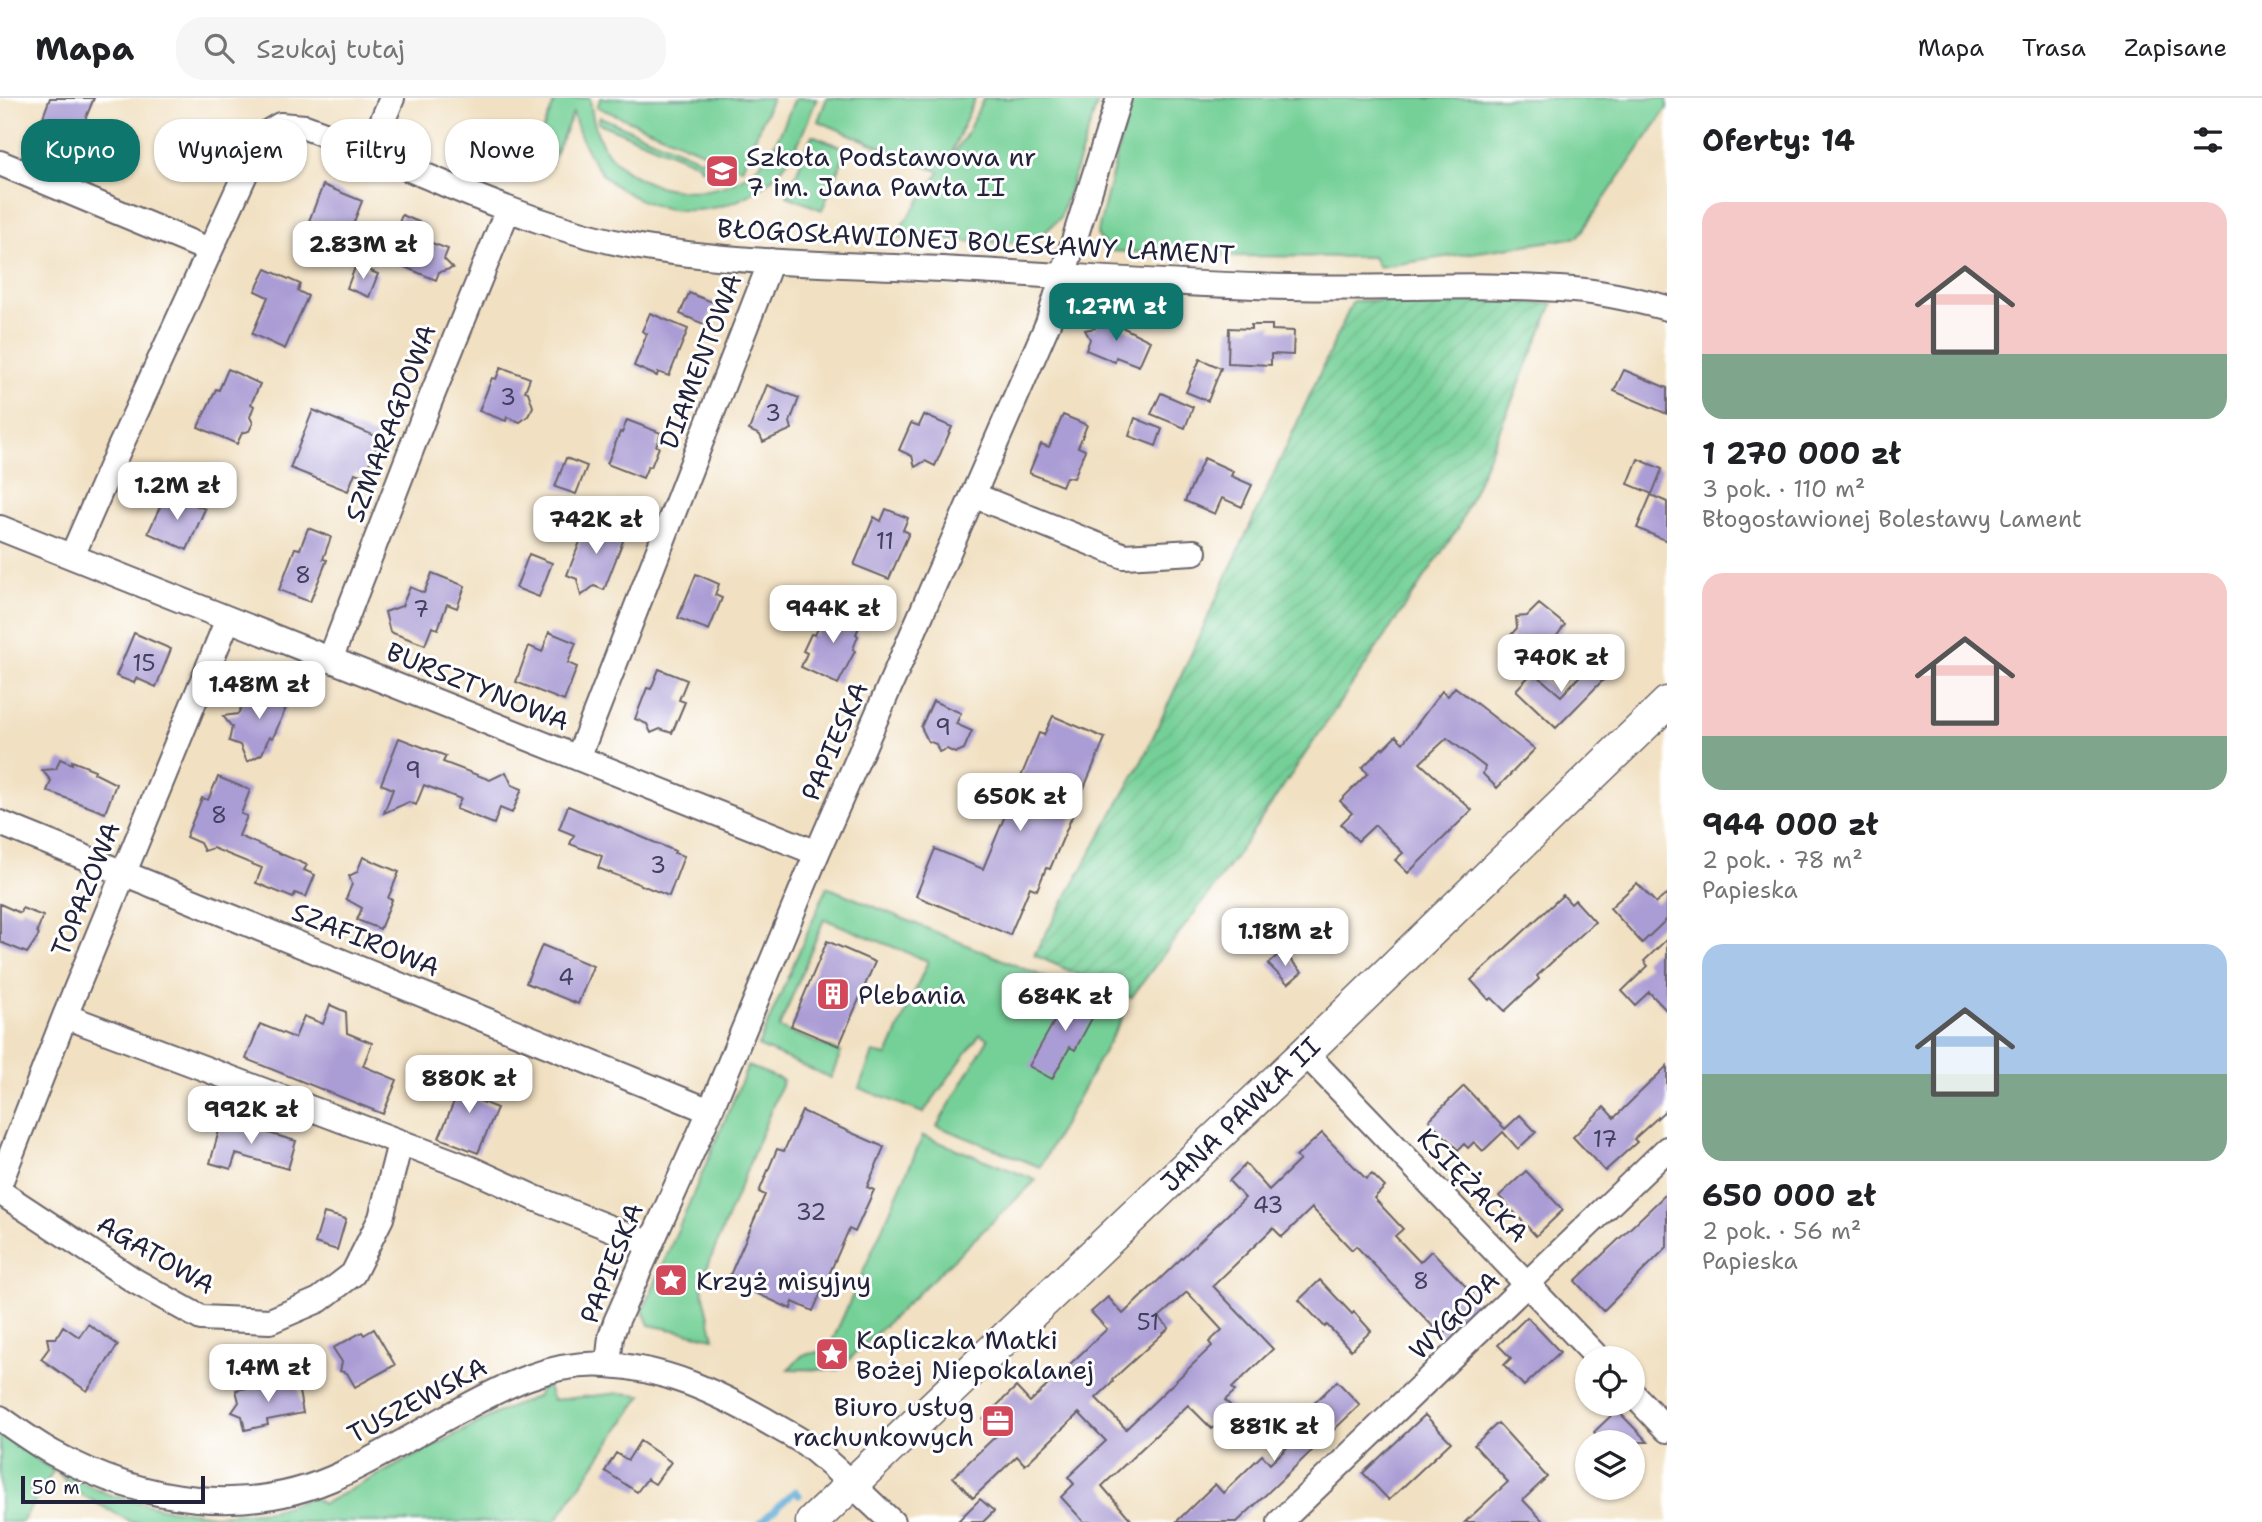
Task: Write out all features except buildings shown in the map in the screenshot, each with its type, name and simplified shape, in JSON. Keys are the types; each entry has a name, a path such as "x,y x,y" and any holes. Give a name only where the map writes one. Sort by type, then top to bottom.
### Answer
{"street":[{"path":"383,119 392,98"},
{"name":"PAPIESKA","path":"607,1364 616,1322 710,1111 817,853 1048,323 1119,98"},
{"name":"BŁOGOSŁAWIONEJ BOLESŁAWY LAMENT","path":"72,556 263,135 280,125 305,127 321,134"},
{"path":"0,163 209,250"},
{"name":"BŁOGOSŁAWIONEJ BOLESŁAWY LAMENT","path":"431,178 542,221 632,246 697,254 771,261 1293,287 1503,286 1576,290 1667,308"},
{"name":"SZMARAGDOWA","path":"331,660 429,403 508,209"},
{"name":"DIAMENTOWA","path":"578,758 771,261"},
{"path":"973,495 1124,556 1194,552"},
{"name":"BURSZTYNOWA","path":"0,528 817,853"},
{"name":"TOPAZOWA","path":"0,1183 65,1016 228,620"},
{"name":"JANA PAWŁA II","path":"820,1514 1305,1053 1667,703"},
{"name":"SZAFIROWA","path":"0,823 710,1111"},
{"path":"65,1016 469,1168 537,1199 650,1244"},
{"name":"KSIĘŻACKA","path":"1305,1053 1586,1346"},
{"name":"AGATOWA","path":"0,1192 135,1281 201,1318 270,1321 319,1300 353,1274 382,1219 400,1143"},
{"name":"WYGODA","path":"1280,1522 1667,1149"},
{"name":"TUSZEWSKA","path":"0,1418 52,1452 136,1489 216,1501 249,1499 288,1493 340,1475 491,1392 523,1378 582,1365 607,1364 672,1375 729,1401 803,1442 892,1522"},
{"path":"1645,1407 1667,1430"}],"green space":[{"path":"556,98 590,98 599,138 612,158 626,170 659,186 695,191 713,189 747,175 771,150 795,98 817,98 796,148 777,174 744,198 706,209 667,208 648,203 626,192 609,181 598,168 581,138 573,113 559,145 559,119 547,119"},
{"path":"601,98 772,98 742,169 597,107"},
{"path":"827,98 975,98 948,162 965,137 984,98 1099,98 1060,218 1033,244 893,238 940,172 818,121"},
{"path":"1131,98 1667,98 1667,108 1578,237 1379,267 1373,257 1224,256 1110,251 1097,235"},
{"path":"600,117 702,160 703,158 723,166 719,175 700,168 700,165 598,123"},
{"path":"812,135 847,149 822,210 787,196"},
{"path":"1474,299 1553,304 1458,528 1230,865 1131,998 1034,955 1143,759 1353,301"},
{"path":"827,887 1126,1011 1040,1167 937,1126 988,1039 980,1034 923,1113 859,1088 873,1053 887,1056 928,961 824,919 779,1028 841,1052 831,1078 758,1046"},
{"path":"748,1066 783,1080 701,1283 714,1338 649,1325 643,1311"},
{"path":"923,1136 1036,1180 838,1370 788,1369 803,1355 819,1352 831,1344"},
{"path":"547,1385 553,1400 620,1393 642,1395 555,1522 131,1522 80,1494 55,1471 110,1495 161,1508 214,1515 270,1511 312,1498 323,1504 497,1413 538,1396 539,1391"},
{"path":"0,1434 54,1470 22,1522 0,1522"}],"waterway":[{"path":"761,1522 795,1491 799,1495"}],"place":[{"name":"Szkoła Podstawowa nr 7 im. Jana Pawła II","path":"722,171"},
{"name":"Plebania","path":"833,994"},
{"name":"Krzyż misyjny","path":"671,1280"},
{"name":"Kapliczka Matki Bożej Niepokalanej","path":"832,1354"},
{"name":"Biuro usług rachunkowych","path":"998,1421"}]}
